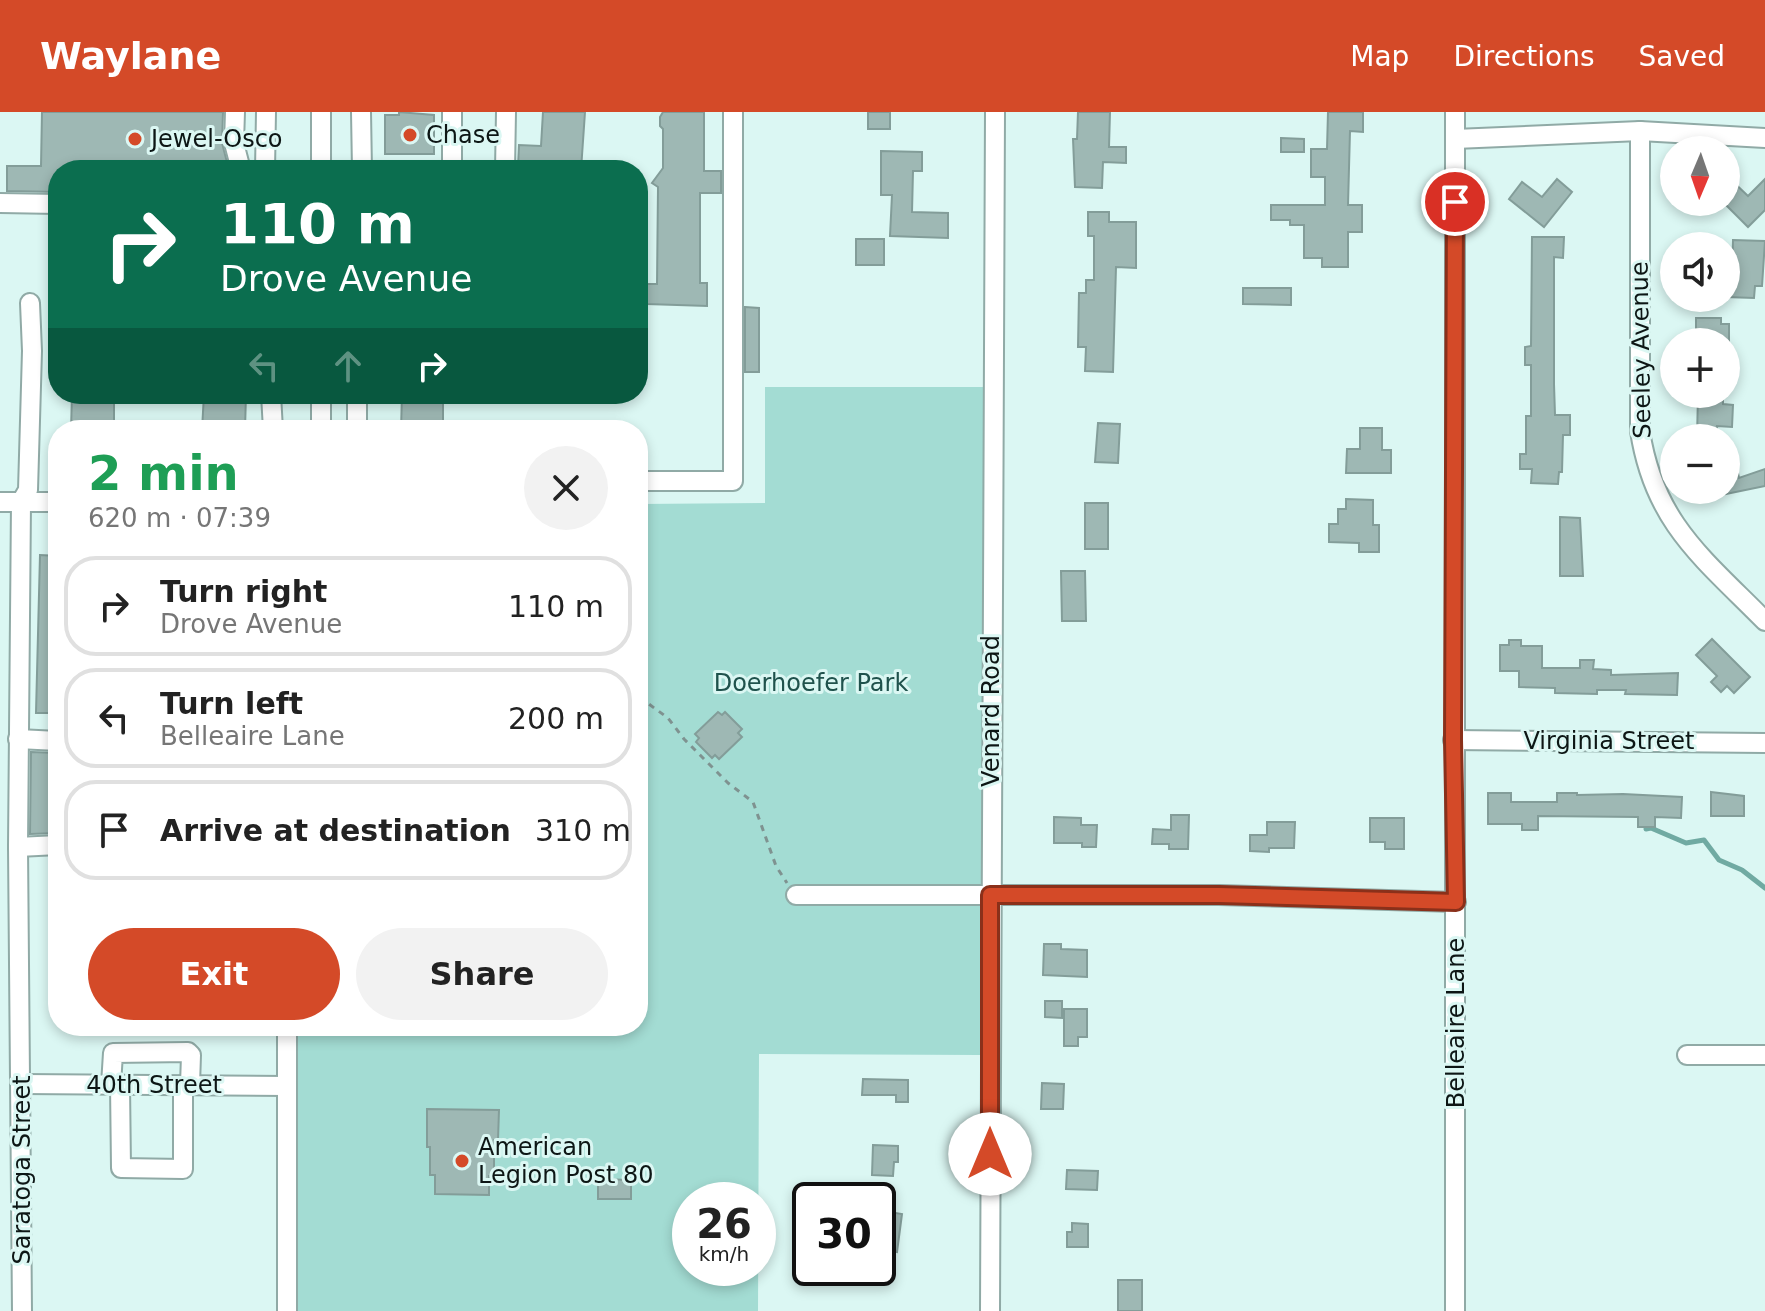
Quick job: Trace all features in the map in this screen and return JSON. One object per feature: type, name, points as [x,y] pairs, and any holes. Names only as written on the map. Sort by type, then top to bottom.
[{"type":"street","points":[[235,112],[234,143],[238,160]]},
{"type":"street","points":[[265,160],[266,112]]},
{"type":"street","points":[[321,112],[321,160]]},
{"type":"street","points":[[361,112],[362,160]]},
{"type":"street","points":[[452,112],[452,160]]},
{"type":"street","points":[[505,160],[506,112]]},
{"type":"street","points":[[648,481],[733,481],[733,112]]},
{"type":"street","name":"Venard Road","points":[[990,1311],[995,112]]},
{"type":"street","name":"Belleaire Lane","points":[[1455,112],[1455,1311]]},
{"type":"street","points":[[1455,139],[1640,131],[1765,138]]},
{"type":"street","name":"Seeley Avenue","points":[[1640,131],[1640,431],[1644,458],[1661,503],[1685,541],[1765,621]]},
{"type":"street","points":[[0,203],[48,204]]},
{"type":"street","name":"Saratoga Street","points":[[22,1311],[18,739],[21,502],[28,490],[32,351],[30,303]]},
{"type":"street","points":[[0,502],[48,502]]},
{"type":"street","points":[[18,739],[48,740]]},
{"type":"street","name":"Virginia Street","points":[[1453,740],[1765,743]]},
{"type":"street","points":[[18,847],[48,846]]},
{"type":"street","points":[[796,895],[1219,895],[1456,902]]},
{"type":"street","points":[[287,1036],[287,1311]]},
{"type":"street","points":[[188,1052],[191,1055],[186,1085],[183,1169],[121,1168],[113,1053],[188,1052]]},
{"type":"street","points":[[1687,1055],[1765,1055]]},
{"type":"street","name":"40th Street","points":[[22,1084],[286,1086]]},
{"type":"path","points":[[648,703],[668,718],[684,739],[728,783],[753,802],[776,866],[796,895]]},
{"type":"green space","name":"Doerhoefer Park","points":[[765,387],[985,387],[980,1055],[759,1054],[759,1182],[672,1182],[672,1286],[758,1286],[758,1311],[295,1311],[295,1036],[648,1036],[648,504],[765,503]]},
{"type":"building","name":"Jewel-Osco","points":[[42,112],[223,112],[222,143],[226,160],[48,160],[48,192],[7,191],[7,166],[41,166]]},
{"type":"building","name":"Chase","points":[[399,112],[434,115],[434,154],[385,154],[385,115],[399,115]]},
{"type":"building","points":[[543,112],[585,112],[582,160],[518,160],[519,145],[541,146]]},
{"type":"building","points":[[663,112],[704,112],[704,171],[721,171],[721,193],[700,193],[700,283],[707,283],[707,306],[648,304],[648,284],[657,284],[658,187],[652,183],[663,168],[660,117]]},
{"type":"building","points":[[868,112],[890,112],[890,129],[868,129]]},
{"type":"building","points":[[1078,112],[1110,112],[1109,147],[1126,147],[1126,163],[1103,162],[1102,188],[1075,187],[1073,139],[1077,139]]},
{"type":"building","points":[[1328,112],[1363,112],[1363,132],[1350,131],[1348,205],[1362,205],[1362,232],[1348,232],[1348,267],[1322,267],[1322,258],[1304,258],[1304,225],[1290,225],[1290,220],[1271,220],[1271,205],[1325,205],[1325,177],[1311,177],[1311,149],[1327,149]]},
{"type":"building","points":[[1281,138],[1304,139],[1304,152],[1281,152]]},
{"type":"building","points":[[881,151],[922,152],[922,171],[913,171],[912,212],[948,213],[948,238],[890,236],[892,195],[881,195]]},
{"type":"building","points":[[1557,179],[1572,192],[1544,227],[1509,199],[1522,182],[1542,197]]},
{"type":"building","points":[[1765,179],[1765,210],[1748,227],[1737,216],[1740,216],[1740,188],[1748,196]]},
{"type":"building","points":[[1088,212],[1109,212],[1109,222],[1136,222],[1136,268],[1116,267],[1113,372],[1085,371],[1086,347],[1078,347],[1079,293],[1086,293],[1086,280],[1094,280],[1094,236],[1088,236]]},
{"type":"building","points":[[1532,237],[1564,237],[1563,258],[1554,257],[1554,384],[1555,415],[1570,415],[1570,435],[1563,435],[1562,472],[1559,472],[1558,484],[1531,483],[1532,469],[1520,469],[1520,454],[1526,454],[1526,416],[1531,416],[1531,365],[1525,365],[1525,347],[1531,346]]},
{"type":"building","points":[[856,239],[884,239],[884,265],[856,265]]},
{"type":"building","points":[[1740,240],[1765,241],[1762,286],[1755,286],[1754,298],[1740,298]]},
{"type":"building","points":[[1243,288],[1291,288],[1291,305],[1243,304]]},
{"type":"building","points":[[745,307],[759,308],[759,372],[745,372]]},
{"type":"building","points":[[1696,318],[1721,318],[1721,324],[1729,324],[1729,328],[1696,328]]},
{"type":"building","points":[[72,404],[114,404],[114,420],[71,420]]},
{"type":"building","points":[[203,404],[246,404],[245,420],[203,420]]},
{"type":"building","points":[[402,404],[443,404],[443,420],[401,420]]},
{"type":"building","points":[[1698,408],[1733,408],[1732,424],[1697,424]]},
{"type":"building","points":[[1098,423],[1120,424],[1118,463],[1095,462]]},
{"type":"building","points":[[1360,428],[1382,428],[1382,450],[1391,450],[1391,473],[1346,473],[1347,449],[1360,449]]},
{"type":"building","points":[[1765,469],[1765,486],[1740,491],[1740,478]]},
{"type":"building","points":[[1346,499],[1373,500],[1373,525],[1379,525],[1379,552],[1359,552],[1359,543],[1329,542],[1329,524],[1338,524],[1338,509],[1346,509]]},
{"type":"building","points":[[1085,503],[1108,503],[1108,549],[1085,549]]},
{"type":"building","points":[[1560,517],[1580,518],[1583,576],[1560,576]]},
{"type":"building","points":[[40,555],[48,555],[48,713],[36,713]]},
{"type":"building","points":[[1061,571],[1085,571],[1086,621],[1062,621]]},
{"type":"building","points":[[1712,639],[1750,677],[1734,693],[1727,686],[1721,692],[1711,682],[1717,676],[1696,655]]},
{"type":"building","points":[[1509,640],[1521,640],[1521,646],[1542,646],[1542,668],[1580,668],[1580,660],[1594,660],[1593,669],[1611,670],[1611,675],[1678,673],[1677,695],[1625,694],[1626,690],[1597,690],[1597,694],[1555,693],[1555,688],[1519,687],[1519,671],[1500,671],[1500,645],[1509,645]]},
{"type":"building","points":[[718,712],[722,715],[725,712],[742,729],[738,733],[742,737],[719,759],[715,755],[712,758],[696,742],[699,738],[695,734]]},
{"type":"building","points":[[31,752],[48,753],[48,833],[30,834]]},
{"type":"building","points":[[1711,792],[1744,796],[1744,816],[1711,816]]},
{"type":"building","points":[[1488,793],[1511,793],[1511,802],[1557,802],[1557,793],[1682,797],[1681,818],[1655,817],[1655,827],[1638,827],[1638,817],[1538,816],[1538,830],[1522,830],[1522,824],[1488,824]]},
{"type":"building","points":[[1171,815],[1189,815],[1188,849],[1169,849],[1169,844],[1152,844],[1153,829],[1171,830]]},
{"type":"building","points":[[1054,817],[1081,818],[1081,825],[1097,825],[1096,847],[1082,847],[1082,843],[1054,843]]},
{"type":"building","points":[[1370,818],[1404,818],[1404,849],[1385,849],[1385,842],[1370,842]]},
{"type":"building","points":[[1267,822],[1295,822],[1294,848],[1250,851],[1250,835],[1267,835]]},
{"type":"building","points":[[1044,944],[1061,944],[1061,949],[1087,950],[1087,977],[1043,975]]},
{"type":"building","points":[[1045,1001],[1062,1001],[1062,1018],[1045,1017]]},
{"type":"building","points":[[1064,1009],[1087,1009],[1087,1037],[1078,1037],[1078,1046],[1064,1046]]},
{"type":"building","points":[[863,1079],[908,1080],[908,1102],[896,1102],[896,1095],[862,1095]]},
{"type":"building","points":[[1042,1083],[1064,1084],[1063,1109],[1041,1109]]},
{"type":"building","name":"American Legion Post 80","points":[[427,1109],[499,1110],[498,1140],[494,1140],[494,1176],[489,1176],[489,1195],[435,1194],[435,1175],[430,1175],[430,1147],[427,1147]]},
{"type":"building","points":[[873,1145],[898,1146],[898,1162],[894,1162],[893,1176],[872,1175]]},
{"type":"building","points":[[1067,1170],[1098,1171],[1097,1190],[1066,1189]]},
{"type":"building","points":[[598,1179],[631,1180],[631,1199],[598,1199]]},
{"type":"building","points":[[896,1213],[902,1214],[896,1252]]},
{"type":"building","points":[[1072,1223],[1088,1224],[1088,1247],[1067,1247],[1067,1232],[1072,1232]]},
{"type":"building","points":[[1118,1280],[1142,1280],[1142,1311],[1118,1311]]},
{"type":"waterway","points":[[1646,829],[1651,828],[1686,843],[1704,840],[1719,860],[1742,870],[1765,888]]},
{"type":"place","name":"Chase","points":[[410,135]]},
{"type":"place","name":"Jewel-Osco","points":[[135,139]]},
{"type":"place","name":"American Legion Post 80","points":[[462,1161]]},
{"type":"route","points":[[990,1154],[990,895],[1219,895],[1456,902],[1453,740],[1455,202]]}]
